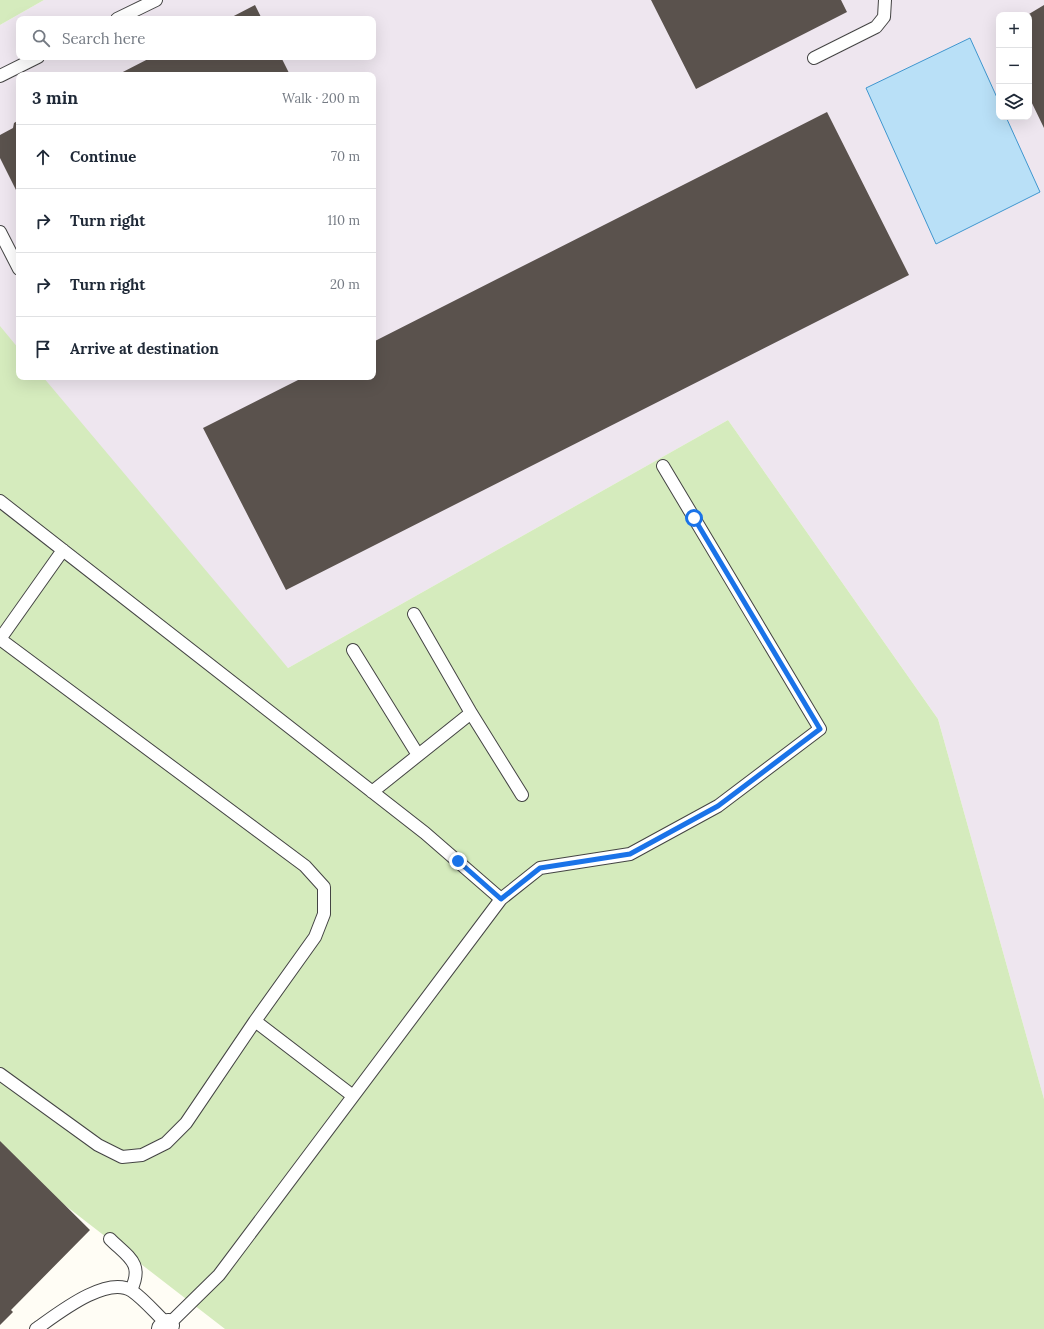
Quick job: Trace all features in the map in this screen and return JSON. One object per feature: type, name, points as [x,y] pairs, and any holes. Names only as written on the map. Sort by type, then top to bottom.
[{"type":"lane","points":[[123,16],[156,0]]},
{"type":"lane","points":[[814,58],[876,27],[884,18],[885,0]]},
{"type":"lane","points":[[0,76],[32,60]]},
{"type":"lane","points":[[0,232],[16,263]]},
{"type":"lane","points":[[36,1329],[76,1300],[112,1288],[131,1290],[165,1327],[219,1275],[501,899],[540,868],[630,854],[718,806],[820,729],[663,466]]},
{"type":"lane","points":[[0,501],[425,833],[501,899]]},
{"type":"lane","points":[[0,1074],[98,1145],[122,1157],[142,1155],[166,1143],[186,1123],[255,1021],[315,937],[324,914],[324,887],[305,866],[0,639],[63,550]]},
{"type":"lane","points":[[414,614],[471,713],[522,795]]},
{"type":"lane","points":[[353,650],[418,755]]},
{"type":"lane","points":[[372,792],[471,713]]},
{"type":"lane","points":[[255,1021],[353,1096]]},
{"type":"lane","points":[[110,1239],[134,1263],[137,1272],[131,1290]]},
{"type":"shaded area","points":[[44,0],[1044,0],[1044,1099],[938,719],[728,420],[288,668],[0,438],[0,25]]},
{"type":"green space","points":[[0,0],[44,0],[0,25]]},
{"type":"green space","points":[[0,326],[16,345],[16,380],[46,380],[288,668],[728,420],[938,719],[1044,1099],[1044,1329],[225,1329],[0,1155]]},
{"type":"water","points":[[970,38],[996,95],[996,120],[1007,120],[1040,192],[936,244],[866,88]]},
{"type":"building","points":[[651,0],[841,0],[847,12],[696,89]]},
{"type":"building","points":[[255,5],[260,16],[234,16]]},
{"type":"building","points":[[1044,5],[1044,128],[1032,103],[1032,12]]},
{"type":"building","points":[[146,60],[282,60],[288,72],[123,72]]},
{"type":"building","points":[[827,112],[909,275],[286,590],[203,428],[298,380],[376,380],[376,340]]},
{"type":"building","points":[[16,122],[16,190],[0,158],[0,135],[13,128],[14,123]]},
{"type":"building","points":[[0,1141],[90,1230],[11,1310],[13,1312],[0,1325]]},
{"type":"route","points":[[458,861],[501,899],[540,868],[630,854],[718,806],[820,729],[694,518]]}]
